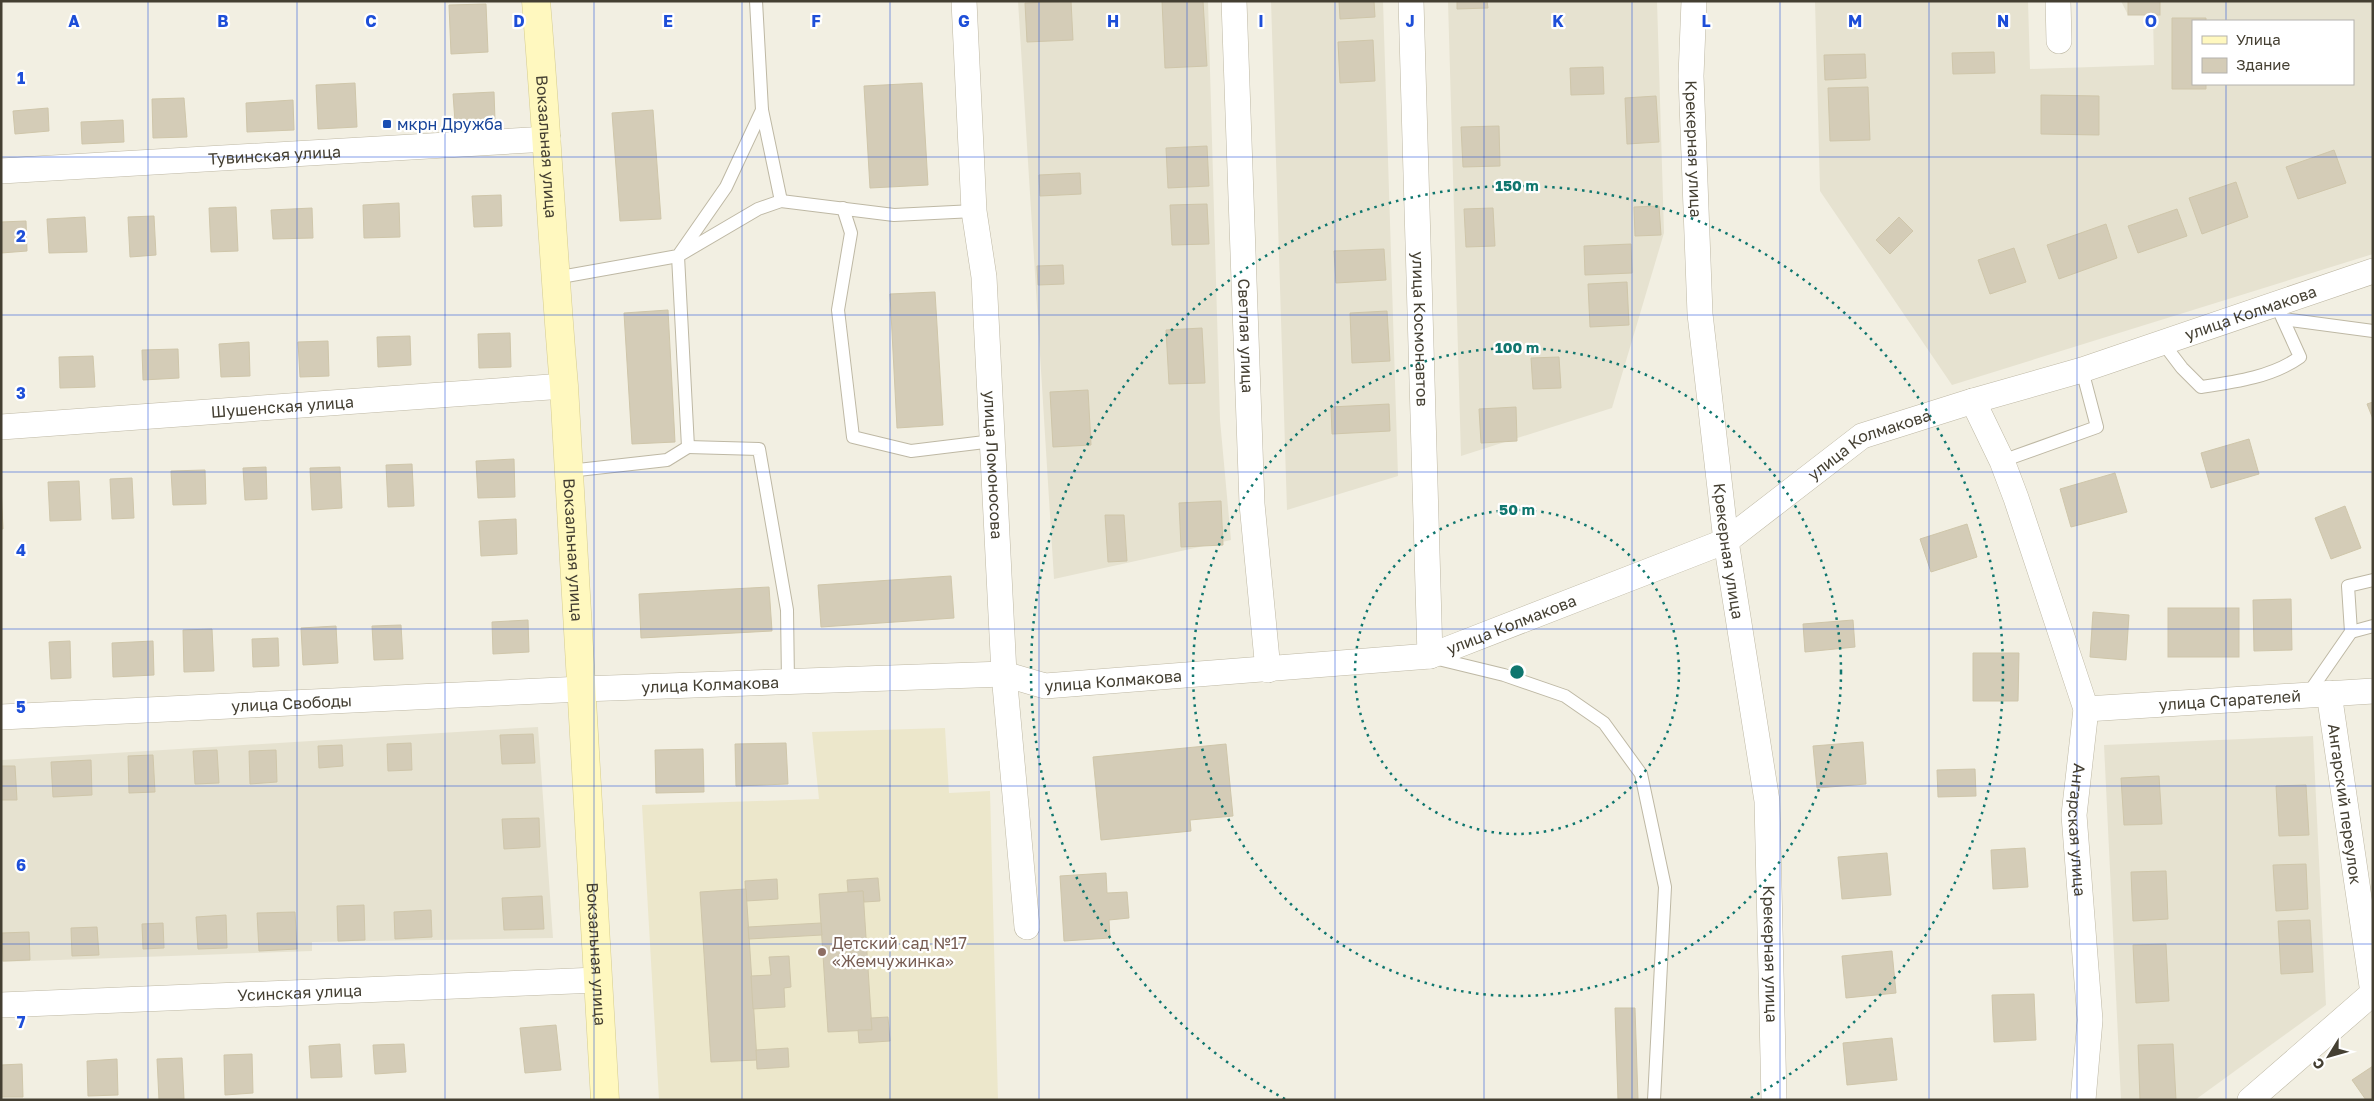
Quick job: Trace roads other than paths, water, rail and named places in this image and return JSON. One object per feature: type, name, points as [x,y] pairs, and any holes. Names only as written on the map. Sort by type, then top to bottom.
[{"type":"street","name":"Вокзальная улица","points":[[536,1],[548,139],[555,278],[564,386],[597,980],[606,1100]]},
{"type":"street","name":"улица Ломоносова","points":[[964,1],[974,211],[984,277],[1004,674],[1027,927]]},
{"type":"street","name":"Светлая улица","points":[[1234,1],[1252,504],[1268,670]]},
{"type":"street","name":"улица Космонавтов","points":[[1412,1],[1430,656]]},
{"type":"street","name":"Крекерная улица","points":[[1694,1],[1691,76],[1700,314],[1726,541],[1767,801],[1774,1100]]},
{"type":"street","points":[[2058,1],[2059,41]]},
{"type":"street","name":"Тувинская улица","points":[[1,171],[548,139]]},
{"type":"street","name":"улица Колмакова","points":[[582,689],[1004,674],[1045,686],[1430,656],[1726,541],[1862,436],[1973,401],[2082,370],[2163,343],[2280,312],[2373,271]]},
{"type":"street","name":"Шушенская улица","points":[[1,427],[564,386]]},
{"type":"street","name":"Ангарская улица","points":[[1973,401],[2002,461],[2086,709],[2074,815],[2090,1020],[2083,1100]]},
{"type":"street","name":"улица Свободы","points":[[1,717],[582,689]]},
{"type":"street","name":"улица Старателей","points":[[2086,709],[2373,691]]},
{"type":"street","name":"Ангарский переулок","points":[[2250,1100],[2372,993],[2319,693]]},
{"type":"street","name":"Усинская улица","points":[[1,1005],[597,980]]},
{"type":"lane","points":[[756,1],[762,110],[781,201]]},
{"type":"lane","points":[[688,447],[678,256],[726,187],[762,110]]},
{"type":"lane","points":[[555,278],[678,256],[758,209],[781,201],[894,215],[974,211]]},
{"type":"lane","points":[[844,208],[851,233],[838,310],[853,438],[911,451],[993,441]]},
{"type":"lane","points":[[2280,312],[2373,331]]},
{"type":"lane","points":[[2163,343],[2182,368],[2201,388],[2235,382],[2285,367],[2300,357],[2280,312]]},
{"type":"lane","points":[[2002,461],[2097,426],[2082,370]]},
{"type":"lane","points":[[569,471],[667,460],[688,447],[759,449],[787,610],[788,682]]},
{"type":"lane","points":[[2319,693],[2351,632],[2348,586],[2373,580]]},
{"type":"lane","points":[[2351,632],[2373,626]]},
{"type":"lane","points":[[1430,656],[1504,675],[1564,696],[1604,723],[1641,774],[1665,887],[1654,1100]]},
{"type":"place","name":"мкрн Дружба","points":[[387,124]]},
{"type":"place","name":"Детский сад №17 «Жемчужинка»","points":[[822,952]]}]
